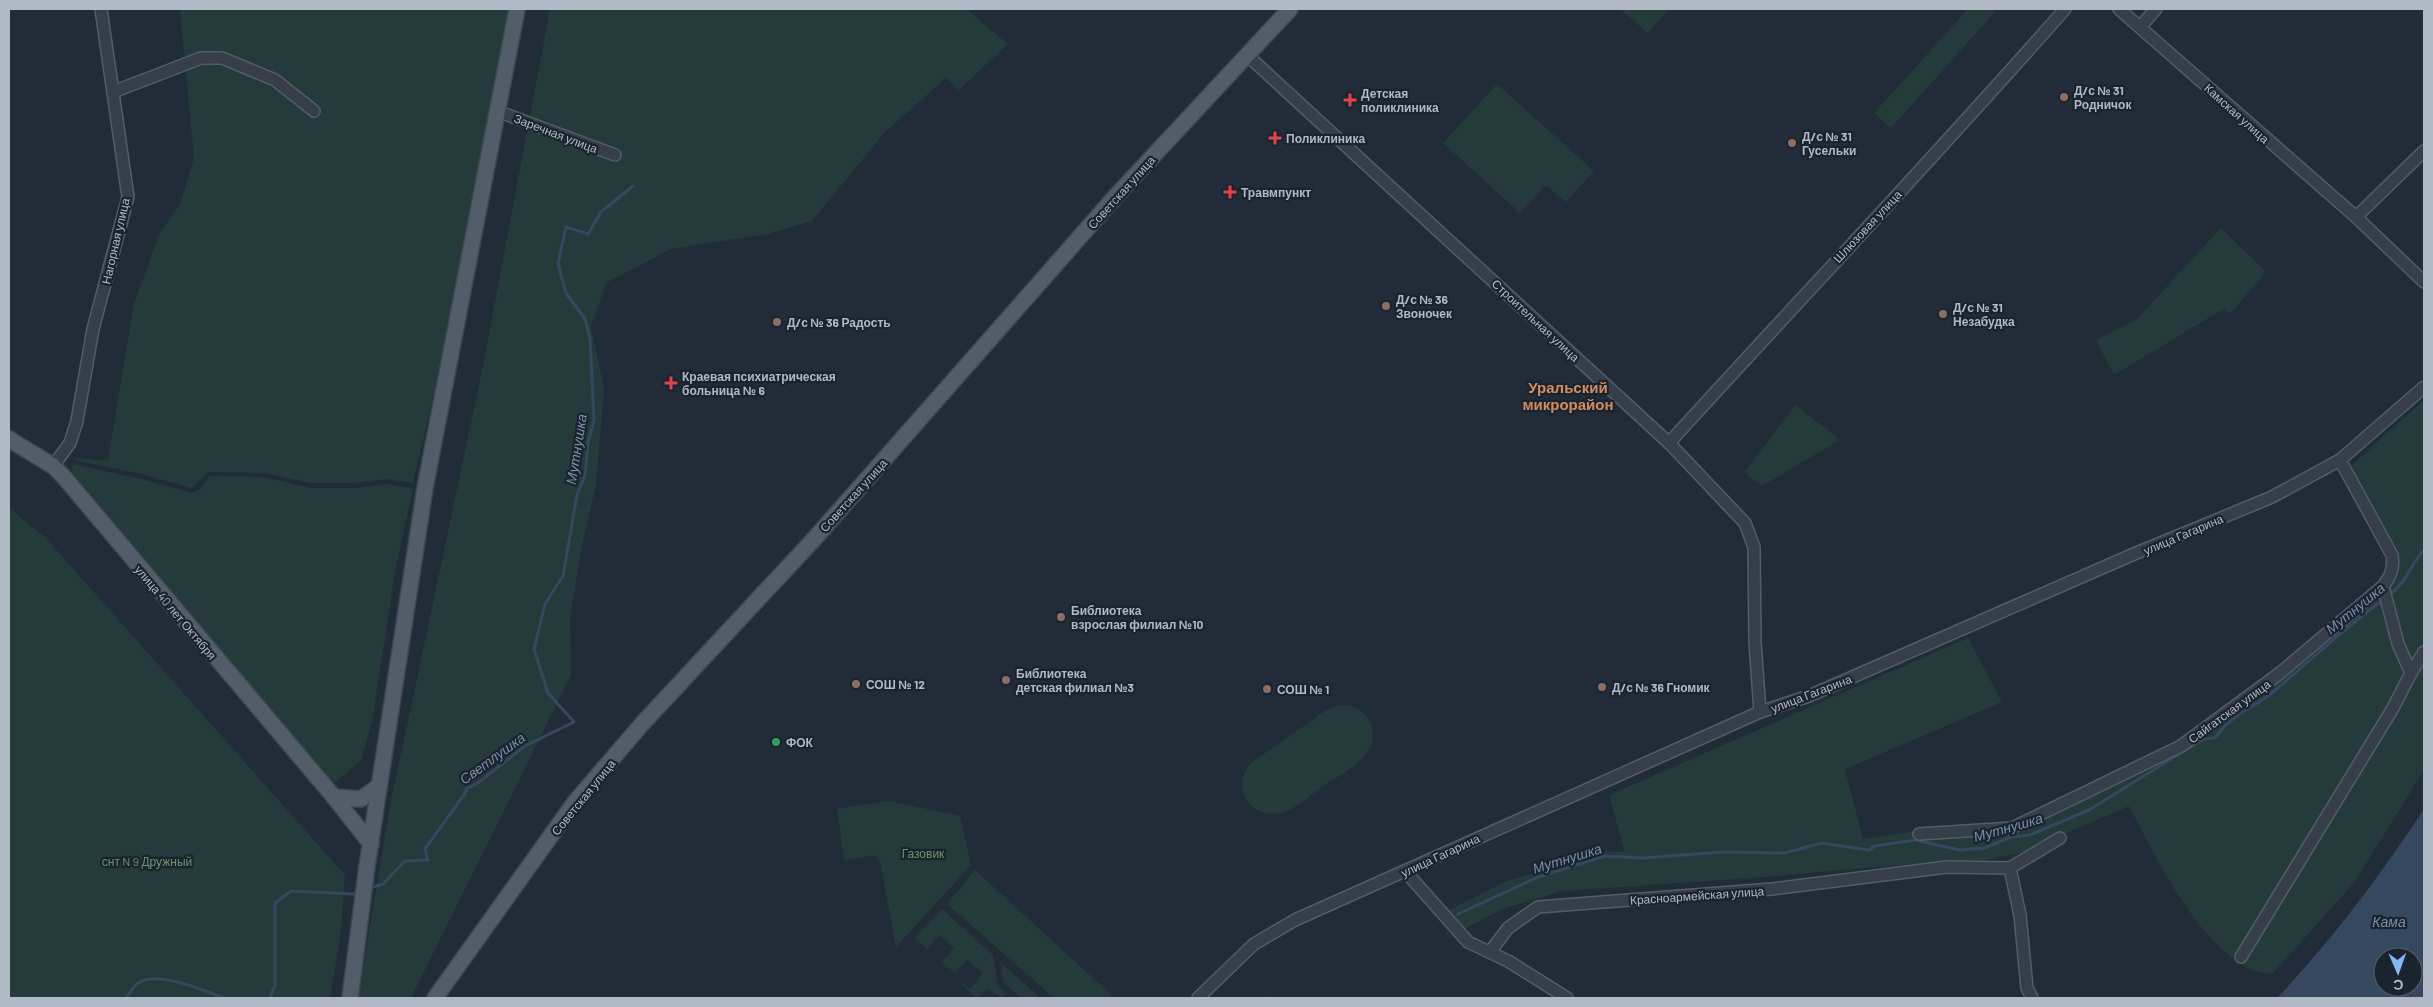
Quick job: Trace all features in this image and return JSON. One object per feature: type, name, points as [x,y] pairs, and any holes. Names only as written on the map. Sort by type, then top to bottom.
[{"type":"main road","points":[[350,998],[367,866],[436,424],[517,9]]},
{"type":"main road","name":"Советская улица","points":[[437,998],[575,802],[655,710],[815,538],[1115,197],[1290,9]]},
{"type":"main road","name":"улица 40 лет Октября","points":[[9,439],[53,466],[334,797],[371,844]]},
{"type":"main road","points":[[334,797],[361,799],[379,786]]},
{"type":"street","name":"Нагорная улица","points":[[53,466],[70,443],[77,421],[93,329],[128,197],[101,9]]},
{"type":"street","name":"Шлюзовая улица","points":[[1669,442],[1923,164],[1984,101],[2066,9]]},
{"type":"street","name":"Камская улица","points":[[2119,9],[2356,217]]},
{"type":"street","points":[[2140,27],[2156,9]]},
{"type":"street","name":"Строительная улица","points":[[1247,55],[1669,442],[1745,523],[1754,547],[1755,642],[1760,712]]},
{"type":"street","points":[[113,92],[202,58],[222,58],[275,80],[314,111]]},
{"type":"street","name":"Заречная улица","points":[[497,111],[615,156]]},
{"type":"street","points":[[2424,151],[2356,217],[2424,282]]},
{"type":"street","name":"улица Гагарина","points":[[1198,998],[1254,944],[1295,920],[1760,712],[1809,696],[2126,558],[2272,497],[2340,460],[2424,387]]},
{"type":"street","name":"Сайгатская улица","points":[[1919,834],[2012,828],[2181,746],[2280,673],[2383,586],[2389,578],[2393,566],[2392,555],[2340,460]]},
{"type":"street","points":[[2383,586],[2390,606],[2398,644],[2411,673]]},
{"type":"street","points":[[2241,957],[2393,708],[2424,652]]},
{"type":"street","points":[[2032,998],[2027,988],[2020,915],[2010,868],[2060,838]]},
{"type":"street","name":"Красноармейская улица","points":[[1490,952],[1508,928],[1538,907],[1772,889],[1947,867],[2010,868]]},
{"type":"street","points":[[1405,871],[1468,942],[1508,960],[1568,998]]},
{"type":"green space","points":[[180,9],[510,9],[435,388],[413,483],[387,479],[354,483],[310,483],[264,473],[209,472],[191,488],[142,474],[74,460],[75,458],[108,461],[134,304],[160,232],[180,205],[194,158]]},
{"type":"green space","points":[[550,9],[966,9],[1008,44],[959,90],[946,78],[885,132],[812,221],[768,234],[671,249],[606,283],[591,327],[604,388],[596,485],[581,550],[570,619],[571,675],[411,998],[358,998],[390,806],[482,371]]},
{"type":"green space","points":[[1620,9],[1669,9],[1648,33]]},
{"type":"green space","points":[[1968,9],[1992,9],[1995,12],[1891,128],[1874,113]]},
{"type":"green space","points":[[1497,84],[1594,171],[1566,202],[1546,185],[1520,213],[1443,143]]},
{"type":"green space","points":[[2221,228],[2266,272],[2230,314],[2225,308],[2114,375],[2096,340],[2137,319]]},
{"type":"green space","points":[[2424,400],[2424,770],[2354,883],[2272,974],[2250,969],[2230,956],[2212,939],[2179,896],[2129,806],[2020,853],[1985,860],[1562,891],[1503,909],[1454,934],[1439,915],[1505,882],[1605,851],[1625,852],[1609,795],[1968,638],[2002,702],[1845,769],[1863,839],[1916,831],[2013,832],[2184,747],[2330,629],[2399,577],[2397,548],[2359,485],[2352,465]]},
{"type":"green space","points":[[1796,405],[1840,440],[1762,486],[1744,472]]},
{"type":"green space","points":[[73,464],[141,479],[192,493],[200,489],[210,476],[263,477],[310,488],[354,488],[388,484],[413,489],[396,566],[372,722],[361,761],[335,782],[328,777],[72,472]]},
{"type":"green space","name":"снт N 9 Дружный","points":[[9,508],[45,537],[345,875],[341,931],[330,998],[9,998]]},
{"type":"green space","points":[[1348,705],[1363,713],[1371,722],[1373,738],[1371,747],[1366,755],[1350,769],[1287,811],[1269,814],[1252,806],[1244,794],[1242,786],[1244,774],[1251,763],[1325,711],[1336,706]]},
{"type":"green space","name":"Газовик","points":[[889,801],[960,816],[971,865],[896,947],[880,861],[874,855],[844,860],[837,809]]},
{"type":"green space","points":[[975,870],[1115,998],[1054,998],[947,904]]},
{"type":"green space","points":[[942,909],[993,955],[998,986],[1006,993],[1002,998],[987,988],[977,998],[961,984],[962,982],[970,989],[983,973],[967,960],[955,973],[942,962],[954,948],[939,935],[927,949],[915,938]]},
{"type":"green space","points":[[1001,963],[1041,998],[1021,998],[1003,982]]},
{"type":"water","name":"Кама","points":[[2424,809],[2424,998],[2277,998],[2317,953],[2373,883]]},
{"type":"waterway","name":"Мутнушка","points":[[370,888],[383,884],[405,861],[428,860],[425,849],[466,792],[466,789],[478,783],[525,746],[574,722],[548,693],[534,649],[545,604],[563,576],[577,495],[585,476],[588,442],[594,420],[590,338],[585,319],[566,293],[558,264],[566,227],[588,234],[601,212],[633,186]]},
{"type":"waterway","name":"Мутнушка","points":[[2388,596],[2403,581],[2424,550]]},
{"type":"waterway","name":"Мутнушка","points":[[1458,914],[1538,877],[1605,856],[1643,858],[1724,852],[1785,853],[1821,843],[1869,850],[1875,846],[1915,840],[1960,850],[1984,848],[2011,837],[2030,835],[2089,810],[2202,740],[2216,737],[2235,717],[2273,692],[2341,633],[2383,600]]},
{"type":"waterway","name":"Светлушка","points":[[270,998],[275,985],[275,903],[291,891],[353,894],[359,892]]},
{"type":"waterway","name":"Светлушка","points":[[126,998],[138,983],[158,979],[182,983],[225,998]]},
{"type":"place","name":"Д/с № 31 Родничок","points":[[2064,97]]},
{"type":"place","name":"Детская поликлиника","points":[[1350,100]]},
{"type":"place","name":"Поликлиника","points":[[1275,138]]},
{"type":"place","name":"Д/с № 31 Гусельки","points":[[1792,143]]},
{"type":"place","name":"Травмпункт","points":[[1230,192]]},
{"type":"place","name":"Д/с № 36 Звоночек","points":[[1386,306]]},
{"type":"place","name":"Д/с № 31 Незабудка","points":[[1943,314]]},
{"type":"place","name":"Д/с № 36 Радость","points":[[777,322]]},
{"type":"place","name":"Краевая психиатрическая больница № 6","points":[[671,383]]},
{"type":"place","name":"Библиотека взрослая филиал №10","points":[[1061,617]]},
{"type":"place","name":"Библиотека детская филиал №3","points":[[1006,680]]},
{"type":"place","name":"СОШ № 12","points":[[856,684]]},
{"type":"place","name":"Д/с № 36 Гномик","points":[[1602,687]]},
{"type":"place","name":"СОШ № 1","points":[[1267,689]]},
{"type":"place","name":"ФОК","points":[[776,742]]},
{"type":"district","name":"Уральский микрорайон","points":[[1568,396]]}]
